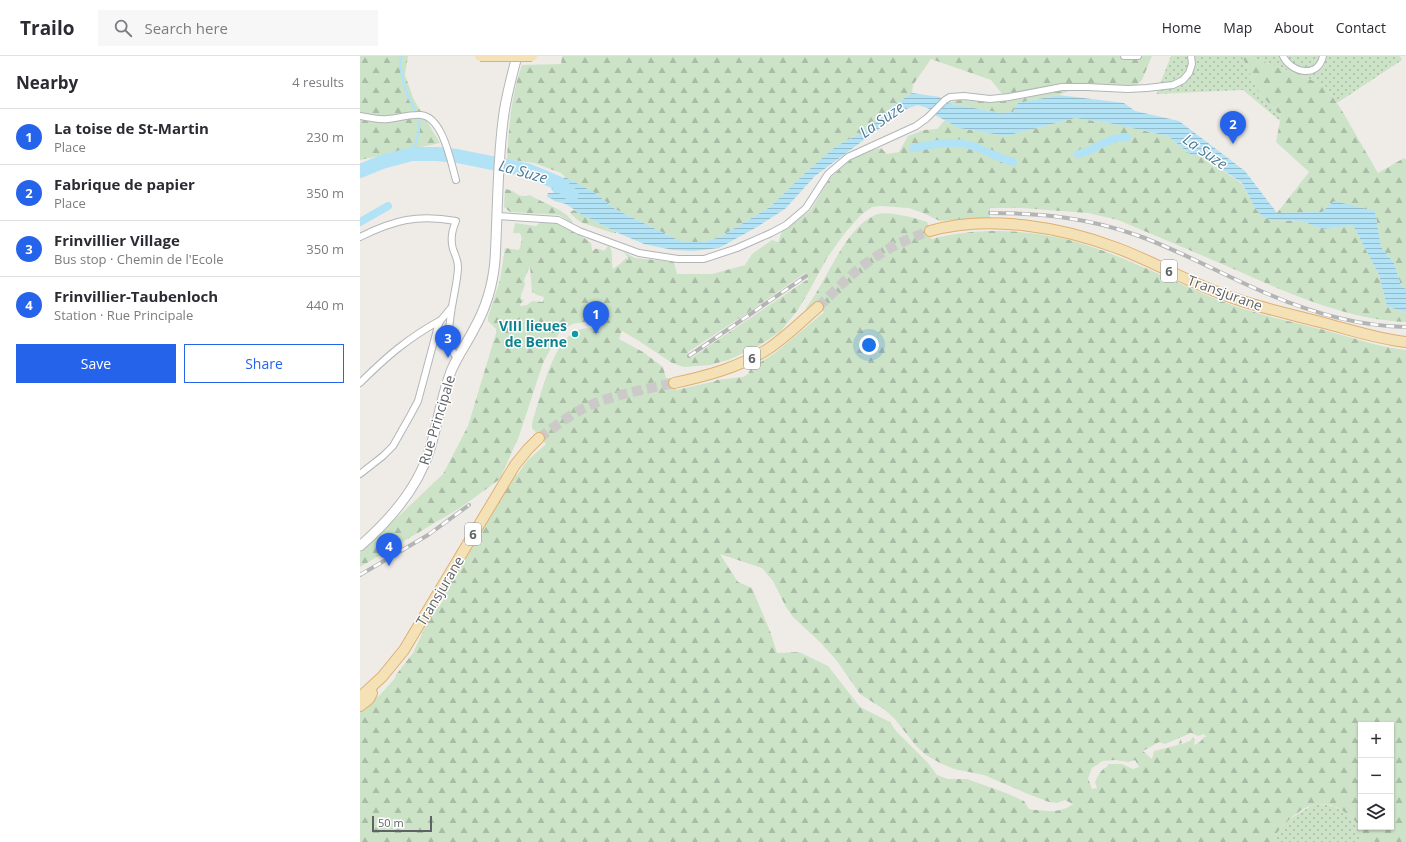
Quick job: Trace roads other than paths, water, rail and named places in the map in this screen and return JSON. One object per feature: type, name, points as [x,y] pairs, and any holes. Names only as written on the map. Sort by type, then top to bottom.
[{"type":"main road","points":[[480,56],[540,56]]},
{"type":"main road","name":"Rue Principale","points":[[360,546],[372,536],[397,509],[421,471],[430,450],[447,382],[457,358],[479,320],[489,292],[494,268],[501,136],[508,90],[517,56]]},
{"type":"main road","name":"Transjurane","points":[[930,231],[947,227],[975,224],[1024,225],[1068,234],[1117,248],[1191,282],[1236,300],[1371,335],[1406,342]]},
{"type":"main road","name":"6","points":[[674,384],[707,376],[733,367],[751,358],[769,348],[818,307]]},
{"type":"main road","name":"Transjurane","points":[[360,697],[382,677],[404,650],[516,465],[528,449],[539,438]]},
{"type":"main road","points":[[360,706],[369,698],[382,677]]},
{"type":"street","points":[[1124,56],[1138,56]]},
{"type":"street","points":[[498,212],[558,220],[579,230],[639,253],[678,259],[704,259],[737,248],[771,233],[786,224],[806,208],[828,174],[848,157],[878,142],[909,130],[923,122],[950,97],[964,96],[990,99],[1009,98],[1062,87],[1128,89],[1173,85],[1183,80],[1189,73],[1192,64],[1191,56]]},
{"type":"street","points":[[1283,56],[1285,61],[1300,72],[1309,71],[1316,67],[1323,56]]},
{"type":"street","points":[[360,116],[379,119],[420,114],[429,117],[435,123],[447,147],[456,180]]},
{"type":"street","points":[[360,237],[382,227],[401,221],[434,218],[456,221],[452,238],[458,266],[451,308],[450,343],[457,358]]},
{"type":"street","points":[[360,383],[397,348],[412,336],[440,320],[451,308]]},
{"type":"street","points":[[360,474],[384,456],[389,450],[397,439],[418,401],[440,320]]},
{"type":"water","points":[[912,93],[940,97],[946,103],[1001,113],[1013,112],[1018,103],[1059,95],[1124,103],[1135,111],[1179,121],[1245,171],[1277,213],[1322,212],[1334,201],[1375,211],[1381,247],[1394,263],[1401,286],[1406,289],[1406,313],[1387,306],[1379,275],[1353,225],[1322,229],[1302,221],[1272,220],[1263,217],[1255,208],[1242,183],[1204,157],[1190,154],[1168,136],[1109,123],[1075,118],[1006,136],[959,128],[935,115],[930,109],[918,105],[906,109],[815,176],[785,209],[757,227],[719,248],[694,251],[673,250],[644,244],[616,232],[581,214],[566,204],[554,201],[547,197],[548,193],[554,193],[551,189],[565,177],[595,193],[615,209],[682,242],[703,242],[720,237],[770,207],[805,173],[835,147],[868,129],[894,105]]},
{"type":"waterway","points":[[401,56],[403,83],[416,113],[419,124],[418,135],[412,154]]},
{"type":"waterway","points":[[1078,154],[1091,150],[1107,141],[1127,137]]},
{"type":"waterway","points":[[913,148],[955,143],[969,145],[1013,162]]},
{"type":"waterway","name":"La Suze","points":[[360,171],[382,162],[412,154],[457,156],[527,170],[558,183],[572,195]]},
{"type":"waterway","points":[[360,222],[388,206]]},
{"type":"tunnel","points":[[818,307],[866,263],[894,246],[930,231]]},
{"type":"tunnel","points":[[539,438],[582,409],[593,404],[627,393],[674,383]]},
{"type":"railway","points":[[990,213],[1047,216],[1102,225],[1155,242],[1252,287],[1318,313],[1370,324],[1406,327]]},
{"type":"railway","points":[[689,356],[806,276]]},
{"type":"railway","points":[[360,575],[428,535],[469,505]]},
{"type":"place","name":"Fabrique de papier","points":[[1233,144]]},
{"type":"place","name":"VIII lieues de Berne","points":[[575,334]]},
{"type":"place","name":"La toise de St-Martin","points":[[596,334]]},
{"type":"place","name":"Frinvillier Village","points":[[448,358]]},
{"type":"place","name":"Frinvillier-Taubenloch","points":[[389,566]]}]
